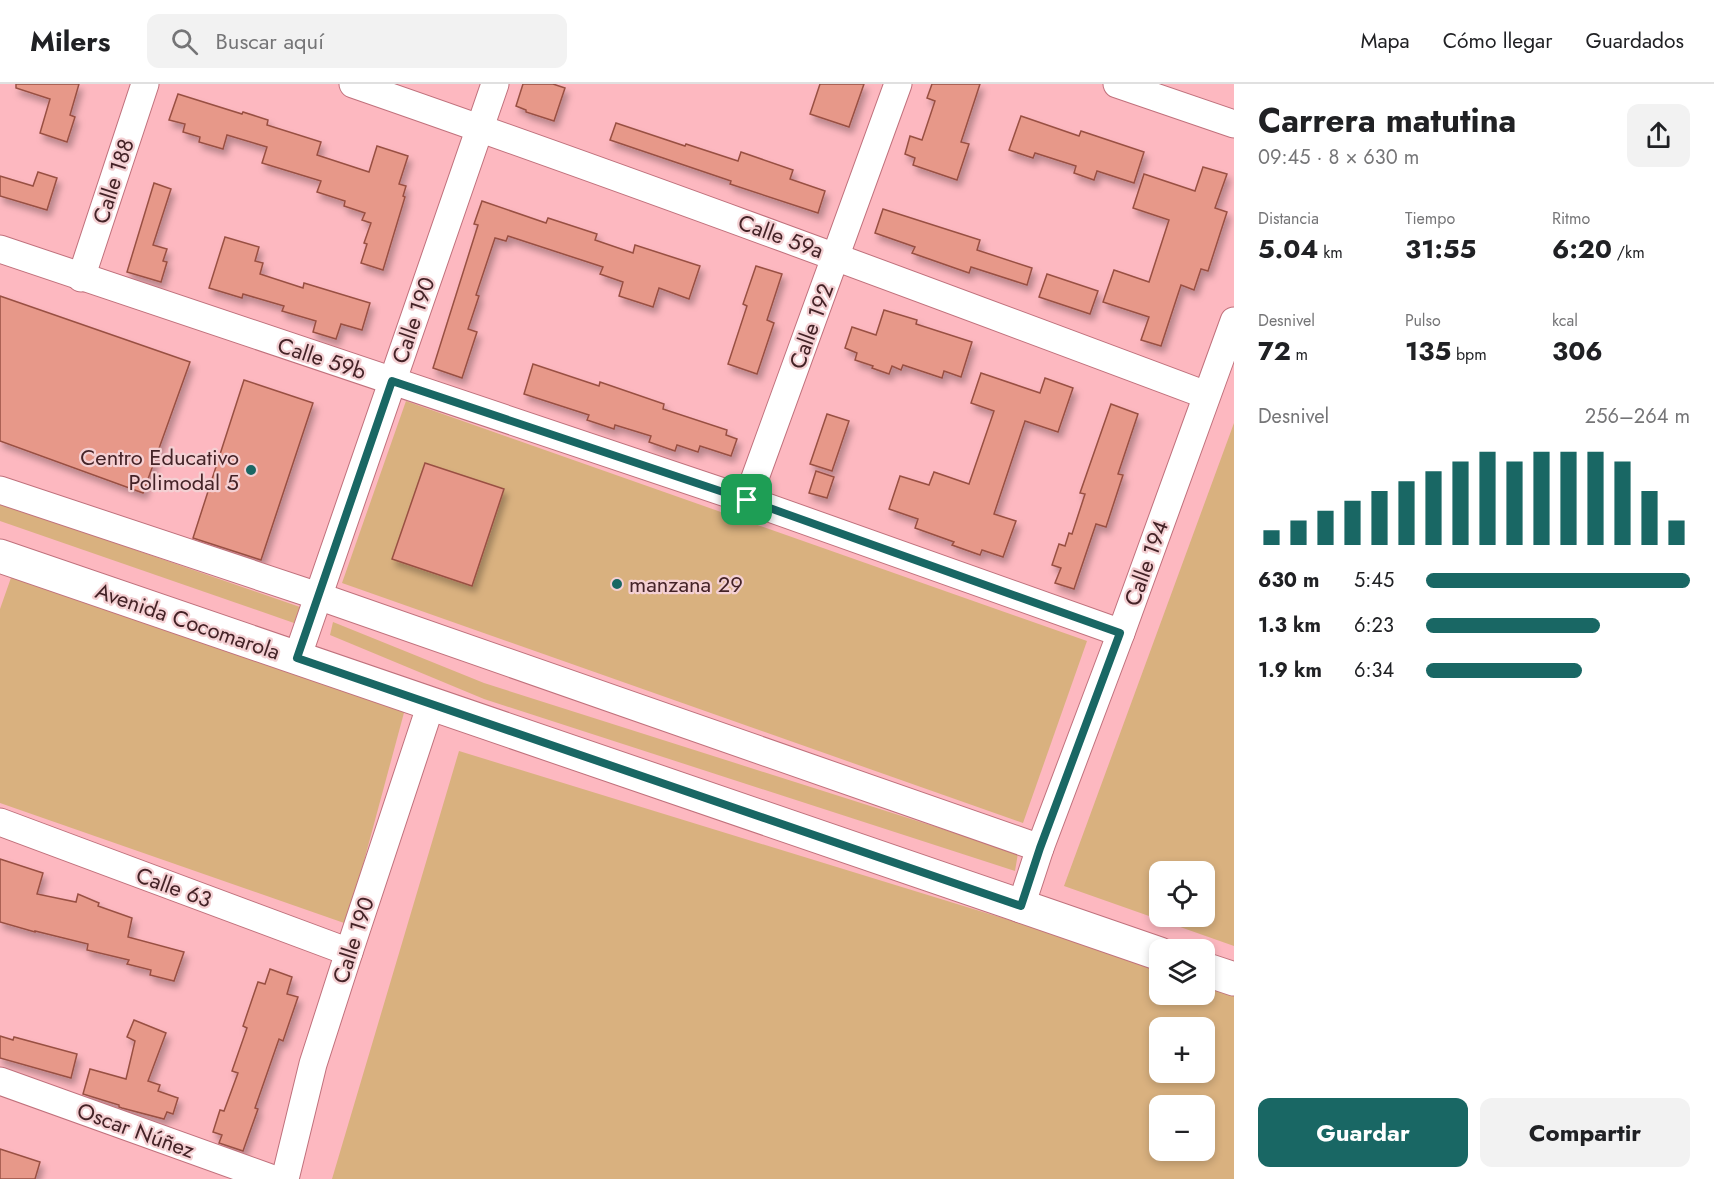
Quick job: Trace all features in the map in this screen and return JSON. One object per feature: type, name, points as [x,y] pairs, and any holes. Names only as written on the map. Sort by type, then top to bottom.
[{"type":"main road","name":"Avenida Cocomarola","points":[[0,557],[1149,950]]},
{"type":"main road","points":[[1215,973],[1234,979]]},
{"type":"street","name":"Calle 188","points":[[81,278],[145,84]]},
{"type":"street","name":"Calle 59a","points":[[353,84],[837,256],[1206,395]]},
{"type":"street","name":"Calle 190","points":[[297,658],[495,84]]},
{"type":"street","name":"Calle 192","points":[[747,500],[898,84]]},
{"type":"street","points":[[1117,84],[1234,124]]},
{"type":"street","name":"Calle 59b","points":[[0,249],[747,500],[1120,633]]},
{"type":"street","name":"Calle 194","points":[[1021,906],[1040,848],[1234,321]]},
{"type":"street","points":[[0,490],[318,596],[1040,848]]},
{"type":"street","name":"Calle 190","points":[[285,1179],[314,1064],[431,704]]},
{"type":"street","name":"Calle 63","points":[[0,822],[349,952]]},
{"type":"street","name":"Oscar Núñez","points":[[0,1082],[273,1179]]},
{"type":"shaded area","points":[[406,401],[1087,641],[1023,823],[342,583]]},
{"type":"shaded area","points":[[1234,423],[1234,946],[1180,927],[1215,927],[1215,861],[1149,861],[1149,916],[1064,886]]},
{"type":"shaded area","points":[[0,503],[300,607],[294,623],[0,521]]},
{"type":"shaded area","points":[[13,572],[405,709],[347,924],[0,803],[0,609]]},
{"type":"shaded area","points":[[333,622],[484,683],[1018,853],[1015,871],[484,699],[330,635]]},
{"type":"shaded area","points":[[459,751],[1149,963],[1149,1005],[1215,1005],[1215,983],[1234,989],[1234,1179],[332,1179]]},
{"type":"building","points":[[16,84],[79,84],[70,115],[75,117],[67,142],[40,133],[50,99],[16,88]]},
{"type":"building","points":[[523,84],[553,84],[565,88],[554,121],[526,112],[516,106]]},
{"type":"building","points":[[820,84],[864,84],[849,127],[810,114]]},
{"type":"building","points":[[932,84],[980,84],[961,142],[969,144],[957,180],[913,165],[915,158],[905,154],[910,136],[922,140],[935,101],[927,98]]},
{"type":"building","points":[[178,94],[268,120],[267,125],[321,142],[317,155],[369,172],[377,146],[408,156],[399,184],[406,186],[403,196],[405,197],[383,270],[361,263],[367,244],[364,243],[371,223],[362,220],[365,213],[344,206],[345,201],[317,192],[321,181],[262,163],[267,147],[227,135],[223,149],[199,142],[200,137],[183,132],[185,124],[169,120]]},
{"type":"building","points":[[1021,116],[1079,136],[1081,131],[1144,152],[1134,183],[1097,171],[1094,180],[1074,173],[1076,166],[1035,153],[1033,158],[1009,150]]},
{"type":"building","points":[[616,123],[738,161],[741,152],[793,170],[790,179],[825,191],[818,213],[610,140]]},
{"type":"building","points":[[1203,167],[1227,174],[1215,208],[1227,212],[1208,271],[1201,269],[1194,290],[1181,285],[1161,346],[1141,340],[1149,317],[1103,302],[1114,270],[1149,282],[1169,220],[1133,208],[1144,174],[1195,191]]},
{"type":"building","points":[[38,172],[57,178],[47,210],[0,196],[0,176],[33,186]]},
{"type":"building","points":[[154,183],[171,189],[153,245],[167,249],[163,261],[167,262],[161,282],[127,272]]},
{"type":"building","points":[[482,201],[546,223],[548,218],[597,234],[595,240],[633,253],[635,245],[700,266],[689,299],[659,288],[653,307],[619,296],[623,282],[600,274],[603,267],[508,236],[506,241],[495,238],[476,295],[479,296],[468,329],[477,332],[462,378],[433,368],[478,225],[474,224]]},
{"type":"building","points":[[883,209],[980,240],[977,250],[1032,268],[1027,285],[971,267],[969,273],[912,253],[915,247],[875,233]]},
{"type":"building","points":[[225,237],[259,247],[255,261],[263,263],[260,274],[303,288],[304,283],[370,303],[362,330],[341,324],[336,339],[313,332],[316,321],[282,311],[284,306],[243,294],[242,298],[209,288]]},
{"type":"building","points":[[756,266],[782,274],[767,320],[774,323],[757,374],[728,364],[747,306],[743,304]]},
{"type":"building","points":[[1047,274],[1098,291],[1090,314],[1039,297]]},
{"type":"building","points":[[0,296],[190,362],[143,493],[0,441]]},
{"type":"building","points":[[884,310],[917,320],[916,324],[972,342],[961,377],[944,371],[942,378],[903,365],[901,370],[892,366],[889,374],[855,360],[857,353],[845,348],[852,327],[876,335]]},
{"type":"building","points":[[533,364],[599,386],[600,382],[664,404],[663,409],[727,430],[726,435],[737,439],[731,456],[700,446],[698,452],[677,445],[675,451],[649,442],[651,436],[615,425],[614,429],[587,420],[589,415],[524,394]]},
{"type":"building","points":[[981,373],[1040,393],[1045,378],[1073,388],[1058,432],[1025,421],[994,514],[1016,521],[1003,557],[982,550],[980,555],[952,545],[954,542],[915,528],[918,519],[889,509],[900,476],[929,485],[934,472],[969,484],[994,411],[971,403]]},
{"type":"building","points":[[244,380],[313,403],[261,560],[193,538]]},
{"type":"building","points":[[1111,404],[1138,414],[1118,474],[1123,475],[1106,527],[1096,524],[1074,589],[1055,583],[1061,568],[1052,565],[1059,544],[1065,546],[1069,533],[1072,534],[1085,494],[1080,493]]},
{"type":"building","points":[[827,414],[849,421],[832,471],[810,464]]},
{"type":"building","points":[[425,463],[504,489],[472,586],[392,559]]},
{"type":"building","points":[[816,471],[834,477],[827,498],[809,493]]},
{"type":"building","points":[[0,859],[43,873],[37,894],[76,902],[78,894],[99,903],[98,906],[132,918],[128,937],[184,952],[174,981],[150,975],[151,970],[127,964],[129,960],[87,950],[88,944],[0,922]]},
{"type":"building","points":[[270,969],[292,977],[287,994],[298,997],[283,1041],[279,1039],[243,1151],[219,1143],[222,1135],[213,1132],[220,1110],[224,1111],[238,1073],[232,1071],[247,1028],[243,1026],[258,982],[265,984]]},
{"type":"building","points":[[134,1020],[166,1033],[148,1081],[160,1085],[158,1091],[178,1098],[173,1114],[167,1112],[164,1119],[122,1108],[119,1105],[83,1094],[90,1069],[126,1079],[135,1041],[127,1037]]},
{"type":"building","points":[[0,1036],[13,1040],[14,1037],[77,1054],[71,1078],[0,1058]]},
{"type":"building","points":[[0,1149],[40,1162],[35,1179],[0,1179]]},
{"type":"place","name":"Centro Educativo Polimodal 5","points":[[251,470]]},
{"type":"place","name":"manzana 29","points":[[617,584]]},
{"type":"route","points":[[392,381],[747,500],[1120,633],[1040,848],[1021,906],[297,658],[392,381]]}]
